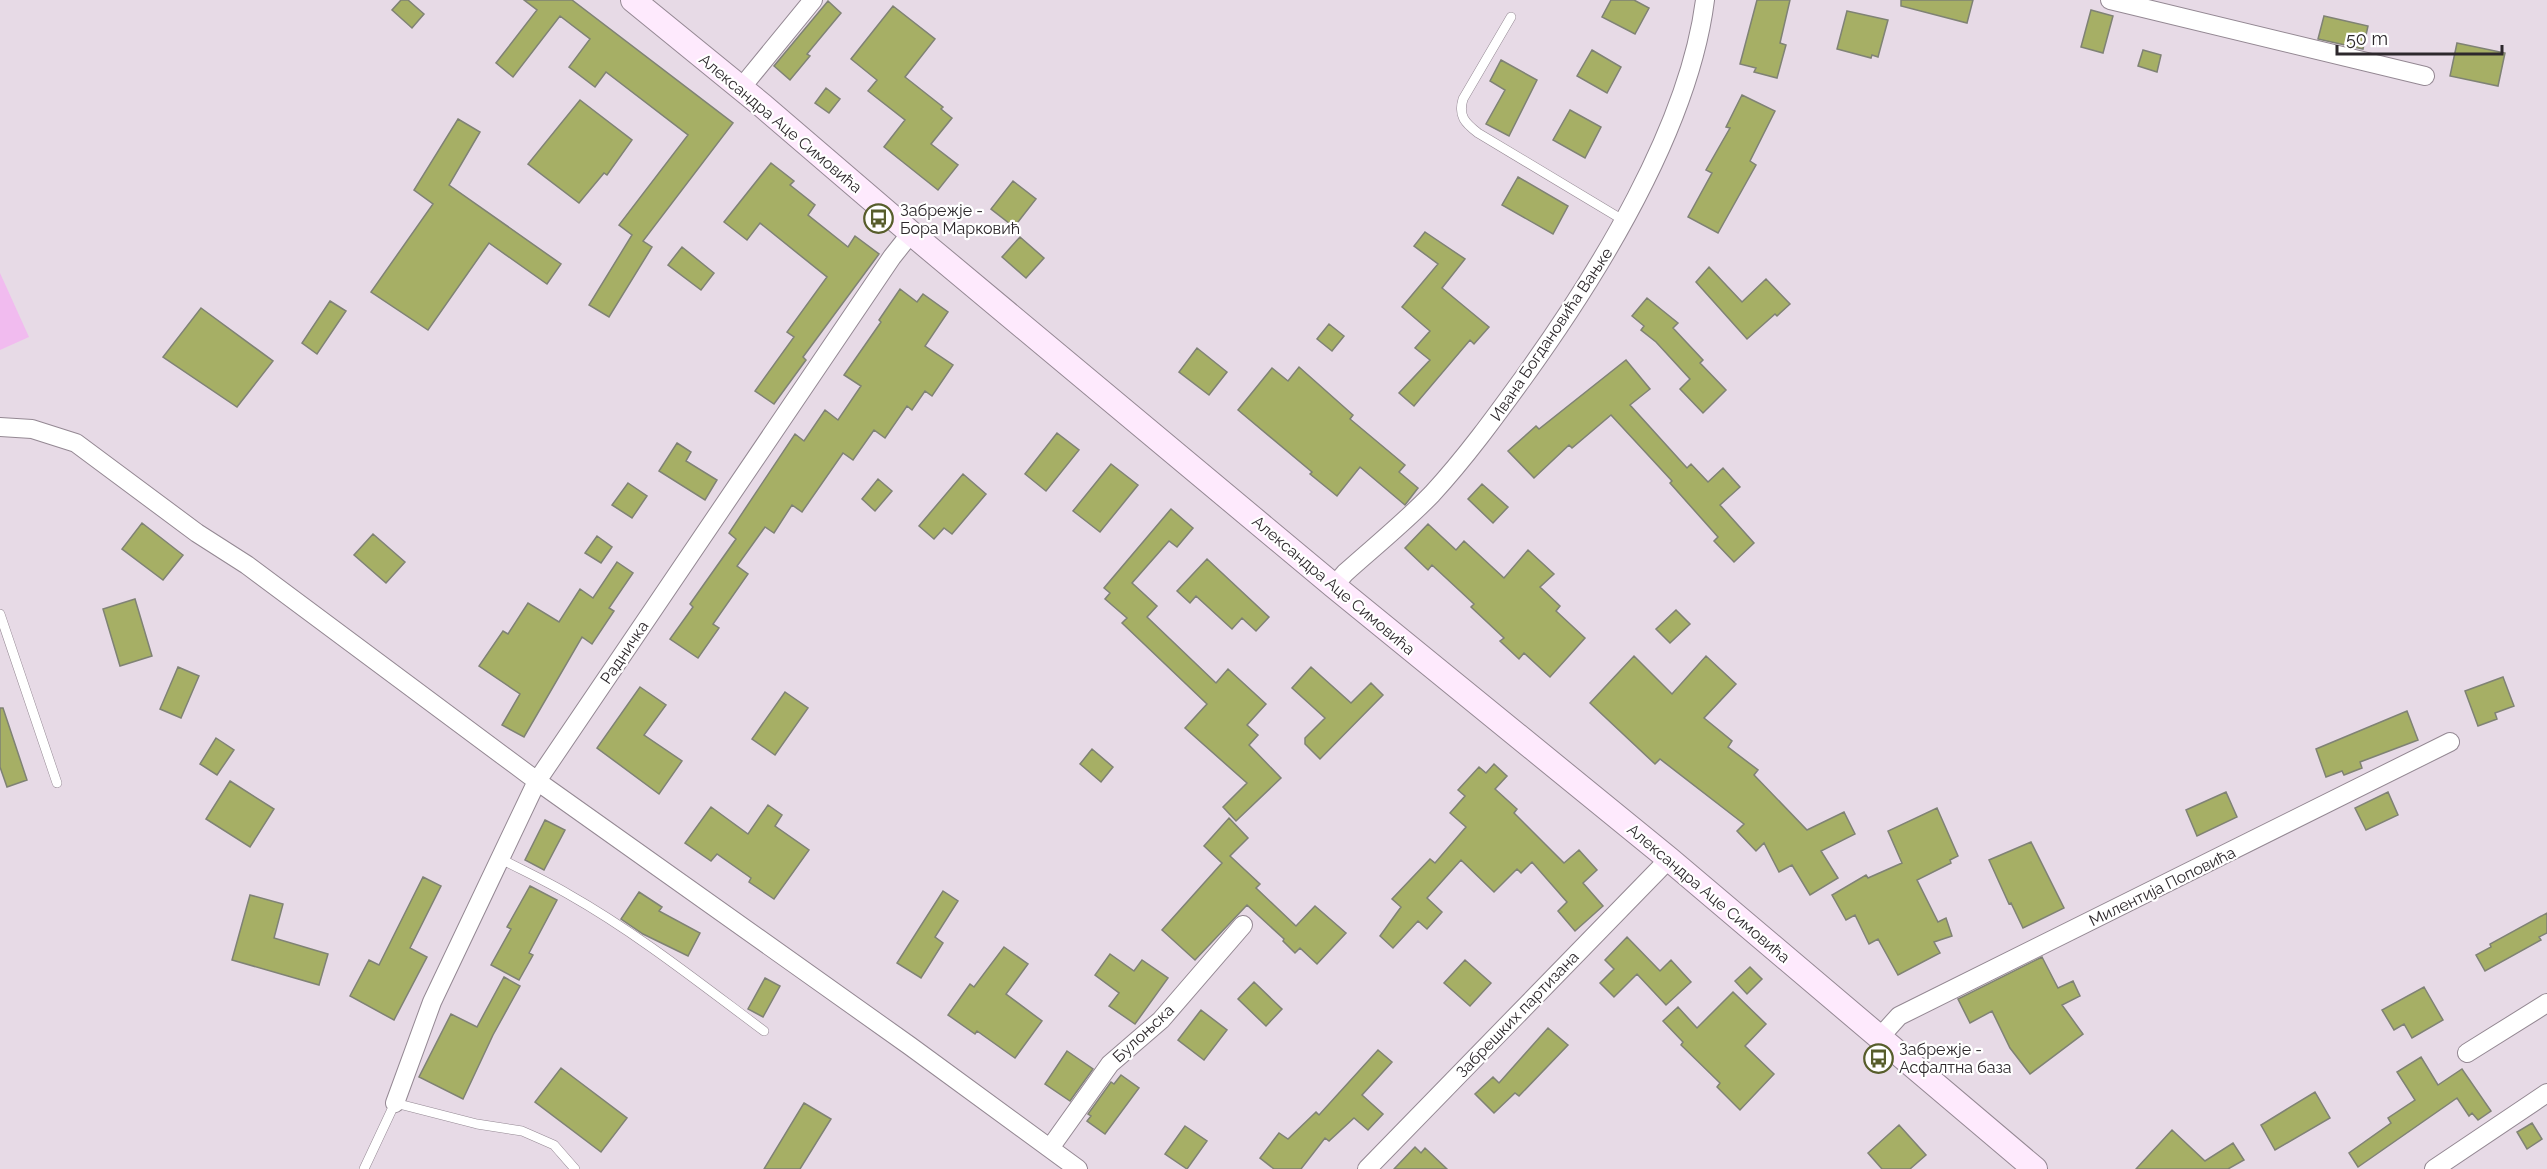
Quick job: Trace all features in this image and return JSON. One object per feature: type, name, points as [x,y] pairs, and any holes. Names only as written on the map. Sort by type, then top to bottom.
[{"type":"street","name":"Александра Аце Симовића","points":[[633,0],[1334,586],[1669,859],[2035,1169]]},
{"type":"street","points":[[741,88],[813,0]]},
{"type":"street","name":"Ивана Богдановића Вањке","points":[[1334,586],[1345,573],[1431,495],[1478,441],[1577,300],[1623,220],[1666,131],[1684,86],[1705,0]]},
{"type":"street","points":[[2110,0],[2425,76]]},
{"type":"street","name":"Радничка","points":[[395,1104],[432,1002],[537,781],[911,233]]},
{"type":"street","points":[[0,427],[32,429],[76,443],[197,533],[247,565],[537,781],[1078,1169]]},
{"type":"street","name":"Милентија Поповића","points":[[1880,1037],[1899,1016],[2450,742]]},
{"type":"street","name":"Забрешких партизана","points":[[1366,1169],[1669,859]]},
{"type":"street","name":"Булоњска","points":[[1050,1148],[1110,1064],[1161,1020],[1243,925]]},
{"type":"street","points":[[2467,1053],[2547,1003]]},
{"type":"street","points":[[2434,1169],[2547,1093]]},
{"type":"lane","points":[[1511,17],[1463,99],[1460,110],[1464,122],[1478,134],[1623,220]]},
{"type":"lane","points":[[0,614],[57,783]]},
{"type":"lane","points":[[499,858],[577,899],[689,975],[764,1031]]},
{"type":"lane","points":[[364,1169],[395,1104],[477,1124],[522,1131],[554,1145],[575,1169]]},
{"type":"shaded area","points":[[0,273],[29,337],[0,350]]},
{"type":"building","points":[[401,0],[408,0],[424,14],[412,28],[392,10]]},
{"type":"building","points":[[524,0],[572,0],[733,123],[643,241],[652,247],[609,317],[589,305],[632,235],[619,225],[688,135],[606,72],[595,87],[569,67],[590,39],[560,16],[513,77],[496,63],[537,10]]},
{"type":"building","points":[[1611,0],[1634,0],[1649,8],[1635,34],[1602,17]]},
{"type":"building","points":[[1757,0],[1790,0],[1780,43],[1786,45],[1777,78],[1754,72],[1756,68],[1740,64]]},
{"type":"building","points":[[1901,0],[1973,0],[1967,23],[1901,6]]},
{"type":"building","points":[[828,1],[841,13],[807,54],[810,56],[790,80],[774,66]]},
{"type":"building","points":[[893,6],[935,39],[905,77],[943,107],[941,109],[952,118],[931,144],[958,165],[938,190],[884,147],[905,120],[868,91],[877,80],[851,59]]},
{"type":"building","points":[[2091,10],[2113,16],[2103,53],[2081,47]]},
{"type":"building","points":[[1847,11],[1888,20],[1878,57],[1872,55],[1871,58],[1837,49]]},
{"type":"building","points":[[2324,16],[2368,26],[2363,49],[2318,39]]},
{"type":"building","points":[[2457,43],[2505,53],[2498,86],[2450,76]]},
{"type":"building","points":[[1592,50],[1621,67],[1607,93],[1577,76]]},
{"type":"building","points":[[2143,50],[2161,55],[2157,72],[2138,66]]},
{"type":"building","points":[[1501,60],[1537,80],[1509,136],[1486,124],[1505,90],[1490,81]]},
{"type":"building","points":[[826,88],[840,99],[829,113],[815,103]]},
{"type":"building","points":[[1742,95],[1775,111],[1750,161],[1756,165],[1718,233],[1688,217],[1712,173],[1706,170],[1730,128],[1726,127]]},
{"type":"building","points":[[580,100],[632,140],[607,175],[604,173],[579,203],[528,164]]},
{"type":"building","points":[[1570,110],[1601,127],[1585,158],[1553,140]]},
{"type":"building","points":[[458,119],[480,132],[449,185],[561,264],[547,284],[489,243],[428,330],[371,292],[433,204],[414,190]]},
{"type":"building","points":[[771,163],[794,181],[790,185],[815,205],[808,215],[848,247],[855,236],[879,254],[803,357],[806,360],[774,404],[755,391],[794,337],[787,332],[827,277],[760,223],[747,240],[724,222]]},
{"type":"building","points":[[1518,177],[1568,206],[1553,234],[1502,205]]},
{"type":"building","points":[[1013,181],[1036,199],[1014,227],[991,209]]},
{"type":"building","points":[[1425,232],[1465,259],[1442,288],[1489,327],[1474,344],[1470,340],[1414,406],[1399,393],[1430,360],[1415,348],[1430,331],[1402,307],[1438,264],[1414,246]]},
{"type":"building","points":[[1020,237],[1044,258],[1026,278],[1002,257]]},
{"type":"building","points":[[682,247],[714,273],[701,290],[668,265]]},
{"type":"building","points":[[1709,267],[1742,302],[1766,279],[1790,304],[1747,339],[1696,282]]},
{"type":"building","points":[[900,289],[917,302],[923,294],[948,312],[925,346],[953,365],[932,396],[925,391],[912,410],[907,406],[885,438],[874,430],[853,460],[843,453],[802,512],[792,505],[774,533],[765,527],[737,566],[748,574],[713,624],[719,628],[698,658],[670,639],[693,607],[690,604],[736,539],[729,533],[795,434],[804,441],[825,410],[838,420],[861,386],[844,375],[881,322],[879,320]]},
{"type":"building","points":[[1647,298],[1678,323],[1673,328],[1703,360],[1700,363],[1726,390],[1703,413],[1680,389],[1690,379],[1656,342],[1641,330],[1644,326],[1632,316]]},
{"type":"building","points":[[330,301],[346,311],[317,354],[302,343]]},
{"type":"building","points":[[201,308],[273,361],[237,407],[163,357]]},
{"type":"building","points":[[1329,324],[1344,336],[1332,351],[1317,339]]},
{"type":"building","points":[[1197,348],[1227,372],[1209,395],[1179,372]]},
{"type":"building","points":[[1626,360],[1650,389],[1630,405],[1687,468],[1691,464],[1708,482],[1723,468],[1740,487],[1720,505],[1754,543],[1734,562],[1714,541],[1718,537],[1670,483],[1672,481],[1611,415],[1572,448],[1569,445],[1534,478],[1508,451],[1536,426],[1539,429]]},
{"type":"building","points":[[1299,367],[1353,415],[1350,419],[1405,465],[1399,472],[1418,488],[1405,505],[1360,467],[1337,496],[1238,410],[1272,368],[1288,381]]},
{"type":"building","points":[[1057,433],[1079,450],[1046,491],[1025,474]]},
{"type":"building","points":[[677,443],[691,452],[686,461],[717,480],[705,500],[659,471]]},
{"type":"building","points":[[1111,464],[1138,485],[1100,532],[1073,511]]},
{"type":"building","points":[[963,474],[986,494],[952,534],[944,528],[934,539],[919,526]]},
{"type":"building","points":[[878,479],[892,491],[875,511],[862,499]]},
{"type":"building","points":[[628,483],[647,496],[632,518],[612,505]]},
{"type":"building","points":[[1482,484],[1508,507],[1493,523],[1468,499]]},
{"type":"building","points":[[1171,509],[1193,528],[1177,547],[1169,541],[1132,583],[1157,606],[1147,617],[1216,683],[1228,669],[1266,704],[1247,725],[1258,735],[1249,745],[1281,778],[1236,821],[1223,807],[1247,783],[1185,728],[1207,704],[1122,623],[1127,618],[1105,599],[1110,593],[1104,588]]},
{"type":"building","points":[[142,523],[183,555],[163,580],[122,549]]},
{"type":"building","points":[[1428,524],[1456,550],[1464,541],[1504,578],[1528,550],[1554,574],[1540,587],[1560,606],[1556,611],[1585,638],[1550,677],[1524,653],[1519,659],[1500,641],[1504,638],[1471,607],[1474,604],[1432,565],[1428,570],[1405,548]]},
{"type":"building","points":[[373,534],[405,562],[386,583],[354,555]]},
{"type":"building","points":[[597,536],[612,547],[601,563],[585,553]]},
{"type":"building","points":[[1207,559],[1269,617],[1256,631],[1242,618],[1232,629],[1196,596],[1190,603],[1177,591]]},
{"type":"building","points":[[617,562],[633,573],[609,608],[614,611],[592,644],[582,637],[524,737],[502,725],[520,694],[479,666],[503,631],[508,634],[528,603],[559,622],[580,589],[593,598]]},
{"type":"building","points":[[135,599],[152,656],[120,666],[103,609]]},
{"type":"building","points":[[1676,610],[1690,624],[1670,643],[1656,629]]},
{"type":"building","points":[[1634,656],[1672,694],[1706,656],[1736,684],[1704,718],[1732,741],[1728,747],[1758,770],[1754,775],[1807,830],[1844,812],[1855,834],[1821,851],[1838,878],[1810,895],[1792,865],[1779,872],[1764,843],[1756,851],[1737,831],[1744,824],[1660,759],[1655,764],[1590,703]]},
{"type":"building","points":[[178,667],[199,676],[181,718],[160,709]]},
{"type":"building","points":[[1311,667],[1351,703],[1371,683],[1383,695],[1320,759],[1305,744],[1305,738],[1325,718],[1292,688]]},
{"type":"building","points":[[2503,677],[2514,706],[2495,713],[2497,719],[2478,726],[2465,691]]},
{"type":"building","points":[[640,687],[666,705],[644,735],[682,761],[659,794],[597,748]]},
{"type":"building","points":[[785,692],[808,708],[775,755],[752,739]]},
{"type":"building","points":[[0,708],[3,708],[27,780],[7,787],[0,767]]},
{"type":"building","points":[[2407,711],[2418,740],[2360,762],[2362,768],[2344,775],[2342,771],[2326,777],[2316,749]]},
{"type":"building","points":[[216,738],[234,750],[217,775],[200,764]]},
{"type":"building","points":[[1092,749],[1113,767],[1101,782],[1080,764]]},
{"type":"building","points":[[1494,764],[1507,776],[1495,789],[1517,809],[1514,813],[1564,863],[1579,850],[1597,870],[1583,883],[1603,906],[1575,931],[1558,911],[1567,902],[1532,862],[1521,873],[1517,869],[1494,892],[1461,860],[1427,898],[1442,912],[1427,929],[1418,921],[1393,948],[1380,936],[1401,907],[1392,899],[1430,859],[1435,863],[1466,827],[1450,813],[1465,796],[1458,790],[1479,767],[1486,773]]},
{"type":"building","points":[[230,781],[274,809],[250,847],[206,819]]},
{"type":"building","points":[[2226,792],[2237,817],[2197,836],[2186,810]]},
{"type":"building","points":[[2388,792],[2398,815],[2366,830],[2355,808]]},
{"type":"building","points":[[768,805],[782,815],[775,826],[809,850],[774,899],[749,882],[751,878],[717,854],[711,861],[685,843],[711,807],[748,834]]},
{"type":"building","points":[[1937,808],[1958,856],[1950,860],[1951,863],[1917,880],[1938,922],[1946,918],[1952,936],[1934,942],[1940,953],[1898,975],[1878,939],[1869,944],[1855,915],[1846,920],[1832,895],[1866,875],[1868,878],[1902,863],[1888,831]]},
{"type":"building","points":[[1229,818],[1248,838],[1230,856],[1260,884],[1256,888],[1296,926],[1315,906],[1346,933],[1317,964],[1300,948],[1295,953],[1283,941],[1284,939],[1247,905],[1195,960],[1162,930],[1222,863],[1204,846]]},
{"type":"building","points":[[545,820],[565,830],[544,870],[525,860]]},
{"type":"building","points":[[2031,842],[2064,908],[2023,928],[1989,860]]},
{"type":"building","points":[[423,877],[441,886],[410,948],[427,957],[394,1020],[350,996],[369,960],[379,965]]},
{"type":"building","points":[[530,886],[557,900],[529,953],[533,955],[519,980],[491,965],[511,929],[507,927]]},
{"type":"building","points":[[943,891],[958,901],[935,937],[943,943],[921,978],[897,963]]},
{"type":"building","points":[[639,892],[662,907],[659,911],[700,933],[688,956],[643,934],[621,919]]},
{"type":"building","points":[[250,895],[283,904],[274,938],[328,954],[319,985],[232,960]]},
{"type":"building","points":[[2547,913],[2547,933],[2539,937],[2541,940],[2485,971],[2476,955],[2491,947],[2490,944]]},
{"type":"building","points":[[1627,937],[1660,971],[1671,960],[1691,982],[1666,1005],[1637,974],[1614,997],[1600,983],[1614,969],[1605,960]]},
{"type":"building","points":[[1004,947],[1028,964],[1006,994],[1042,1021],[1015,1058],[977,1031],[975,1034],[948,1015],[970,984],[974,987]]},
{"type":"building","points":[[1110,954],[1134,971],[1142,960],[1168,978],[1135,1024],[1109,1006],[1119,993],[1095,975]]},
{"type":"building","points":[[2042,957],[2058,988],[2073,981],[2080,996],[2062,1005],[2083,1034],[2030,1074],[2010,1048],[1992,1011],[1970,1023],[1958,999]]},
{"type":"building","points":[[1465,960],[1491,983],[1470,1006],[1444,983]]},
{"type":"building","points":[[1750,967],[1762,979],[1747,994],[1735,981]]},
{"type":"building","points":[[504,977],[520,986],[493,1035],[463,1099],[419,1077],[451,1014],[477,1027]]},
{"type":"building","points":[[765,978],[780,986],[763,1017],[748,1009]]},
{"type":"building","points":[[1254,982],[1282,1009],[1266,1026],[1238,999]]},
{"type":"building","points":[[2424,987],[2443,1020],[2412,1038],[2404,1024],[2394,1030],[2382,1010]]},
{"type":"building","points":[[1733,992],[1766,1024],[1745,1046],[1774,1074],[1740,1110],[1717,1087],[1720,1083],[1681,1045],[1683,1042],[1663,1021],[1678,1007],[1697,1028]]},
{"type":"building","points":[[1201,1010],[1227,1030],[1204,1060],[1178,1040]]},
{"type":"building","points":[[1548,1028],[1568,1045],[1519,1096],[1515,1093],[1494,1113],[1475,1094],[1493,1077],[1499,1083]]},
{"type":"building","points":[[1378,1050],[1392,1062],[1362,1095],[1383,1114],[1368,1130],[1354,1118],[1329,1141],[1325,1138],[1301,1169],[1274,1169],[1260,1158],[1279,1133],[1288,1139],[1316,1112],[1319,1115]]},
{"type":"building","points":[[1067,1051],[1093,1069],[1070,1101],[1045,1084]]},
{"type":"building","points":[[2421,1057],[2438,1085],[2462,1069],[2491,1111],[2478,1120],[2472,1113],[2469,1116],[2457,1098],[2358,1167],[2349,1153],[2391,1123],[2388,1118],[2415,1100],[2397,1072]]},
{"type":"building","points":[[561,1068],[627,1118],[601,1152],[535,1102]]},
{"type":"building","points":[[1121,1075],[1139,1088],[1105,1134],[1087,1121],[1091,1116],[1088,1114],[1111,1082],[1114,1084]]},
{"type":"building","points":[[2315,1092],[2330,1118],[2275,1150],[2261,1125]]},
{"type":"building","points":[[804,1103],[831,1119],[800,1169],[764,1169]]},
{"type":"building","points":[[2532,1123],[2542,1139],[2527,1149],[2517,1132]]},
{"type":"building","points":[[1899,1125],[1926,1155],[1910,1169],[1882,1169],[1868,1153]]},
{"type":"building","points":[[1185,1126],[1207,1141],[1187,1169],[1165,1154]]},
{"type":"building","points":[[2172,1130],[2205,1161],[2233,1143],[2244,1160],[2228,1169],[2136,1169]]},
{"type":"building","points":[[1415,1147],[1421,1153],[1425,1148],[1447,1169],[1394,1169]]},
{"type":"place","name":"Забрежје - Бора Марковић","points":[[879,219]]},
{"type":"place","name":"Забрежје - Асфалтна база","points":[[1878,1058]]}]
